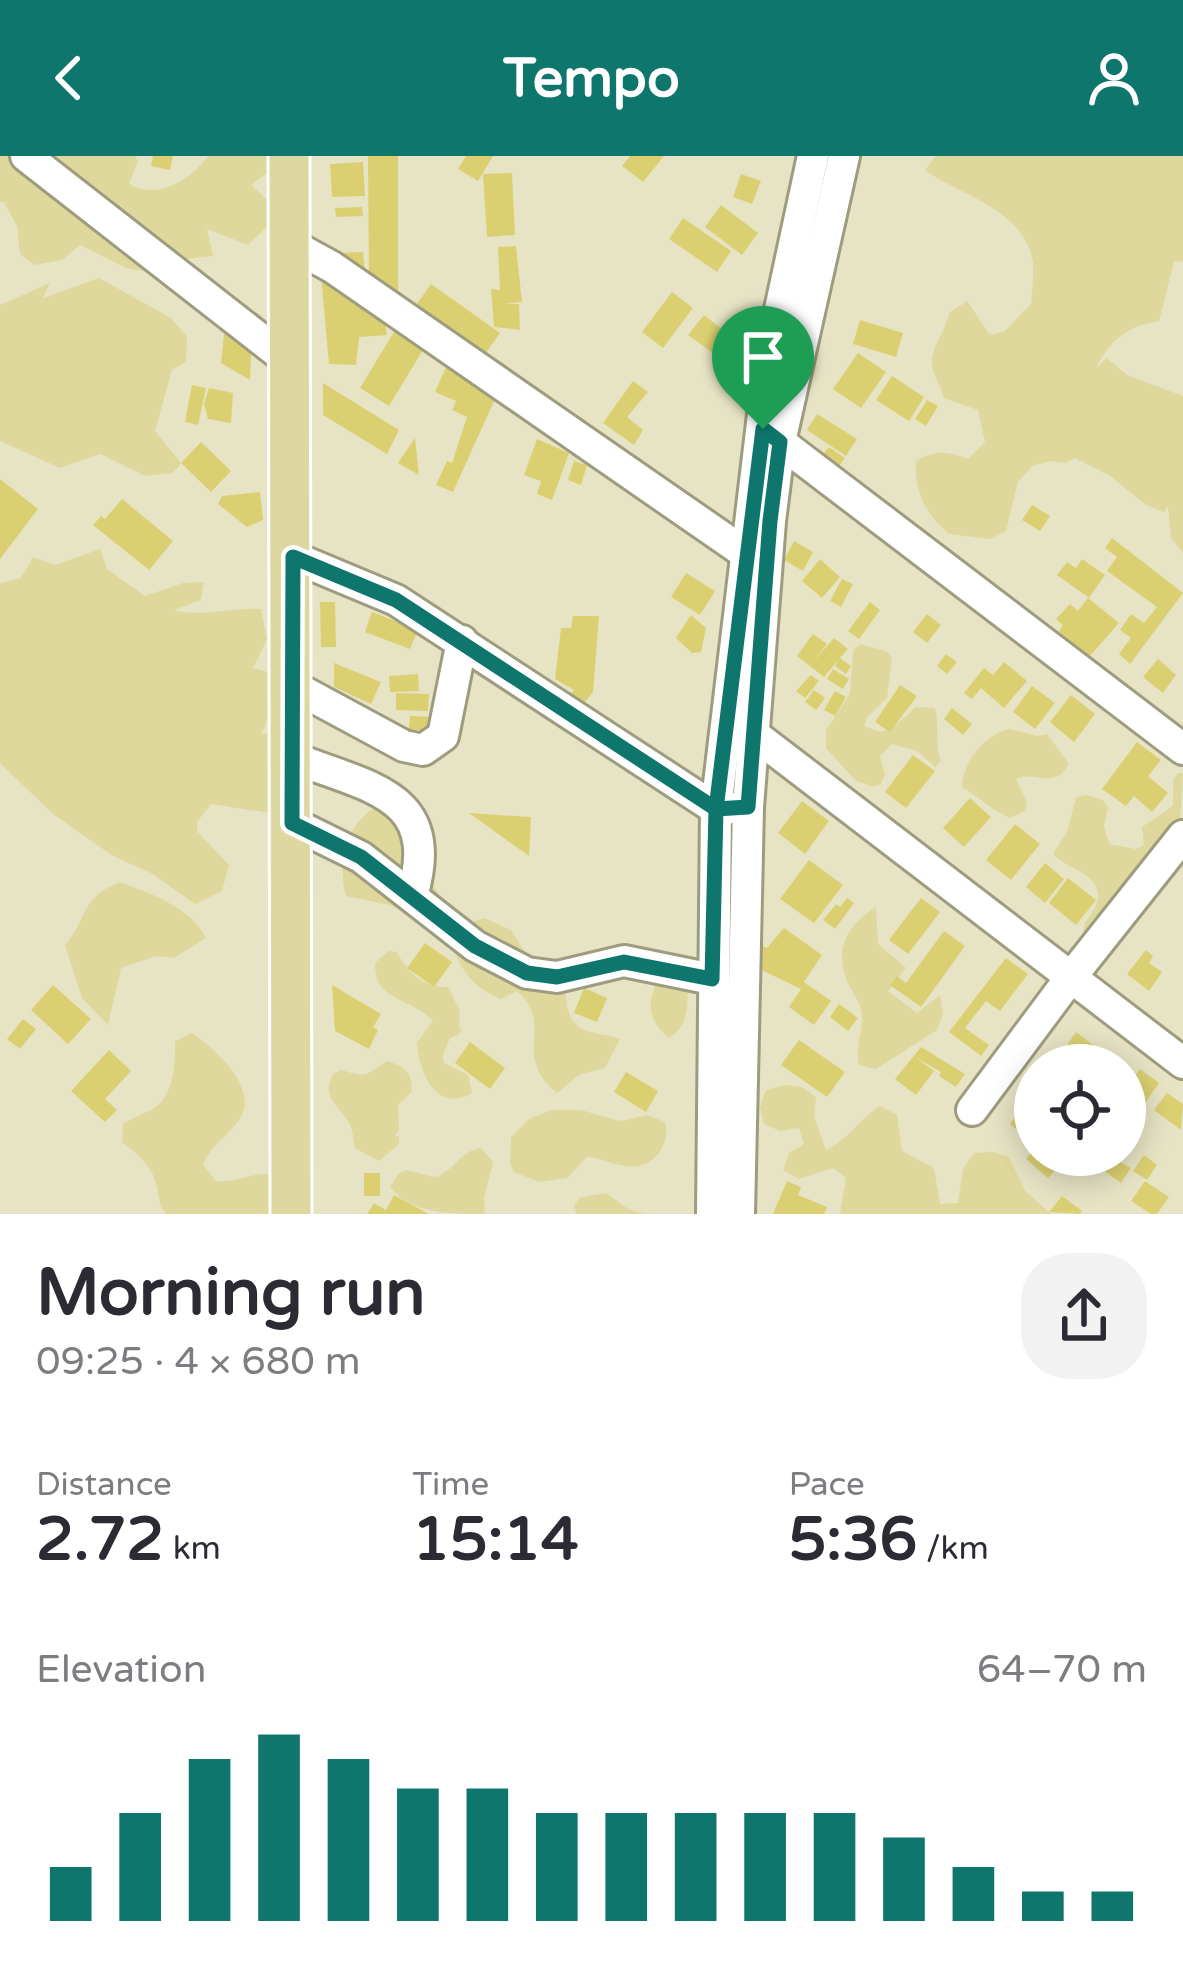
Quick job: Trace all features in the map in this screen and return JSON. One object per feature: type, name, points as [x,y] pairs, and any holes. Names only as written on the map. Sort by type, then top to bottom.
[{"type":"main road","points":[[289,156],[291,1214]]},
{"type":"street","points":[[26,156],[290,362]]},
{"type":"street","points":[[712,1214],[716,809],[740,724],[771,436],[770,356],[813,156]]},
{"type":"street","points":[[739,1214],[748,807],[740,724],[745,553],[844,156]]},
{"type":"street","points":[[290,244],[332,267],[745,553]]},
{"type":"street","points":[[771,436],[1183,749]]},
{"type":"street","points":[[293,557],[396,600],[716,809],[748,807]]},
{"type":"street","points":[[292,685],[404,746],[423,750],[443,736],[462,641]]},
{"type":"street","points":[[740,724],[1183,1064]]},
{"type":"street","points":[[291,757],[391,797],[412,815],[421,864],[412,896]]},
{"type":"street","points":[[292,823],[361,857],[475,946],[527,973],[557,977],[624,962],[712,979]]},
{"type":"street","points":[[972,1110],[1183,836]]},
{"type":"shaded area","points":[[0,156],[135,156],[138,161],[129,184],[151,190],[183,180],[209,156],[272,156],[267,173],[251,185],[269,202],[274,220],[248,245],[207,229],[213,256],[187,259],[167,270],[126,268],[80,245],[62,260],[34,265],[20,254],[17,226],[0,202]]},
{"type":"shaded area","points":[[936,156],[1183,156],[1183,262],[1174,261],[1159,321],[1121,336],[1096,368],[1107,358],[1127,375],[1183,396],[1183,553],[1171,538],[1168,506],[1164,512],[1146,505],[1109,475],[1075,458],[1032,466],[1018,482],[1006,531],[990,539],[949,534],[928,510],[919,492],[916,461],[941,453],[968,459],[985,442],[978,410],[944,398],[933,370],[933,356],[949,313],[967,301],[990,335],[1005,331],[1031,304],[1033,274],[1032,257],[1015,226],[925,170]]},
{"type":"shaded area","points":[[99,278],[171,318],[187,337],[186,362],[172,370],[155,431],[181,463],[173,473],[145,476],[100,454],[60,468],[0,441],[0,305],[50,283],[43,298]]},
{"type":"shaded area","points":[[100,549],[107,569],[145,596],[183,583],[204,582],[201,600],[174,610],[261,609],[267,639],[253,668],[271,673],[283,684],[261,735],[274,731],[283,815],[211,804],[197,822],[197,831],[229,865],[222,891],[195,904],[53,814],[0,763],[0,583],[21,578],[33,557],[55,565]]},
{"type":"shaded area","points":[[860,644],[886,651],[892,658],[887,698],[864,726],[881,732],[916,707],[935,708],[941,761],[935,767],[917,751],[892,744],[880,756],[885,775],[880,785],[872,787],[855,780],[826,748],[826,730],[850,694],[853,650]]},
{"type":"shaded area","points":[[1010,729],[1047,734],[1069,764],[1051,778],[1016,779],[1027,802],[1025,811],[1010,818],[962,787],[977,750],[992,736]]},
{"type":"shaded area","points":[[1183,773],[1180,824],[1090,936],[1083,930],[1097,903],[1096,886],[1053,854],[1067,832],[1076,797],[1103,800],[1108,808],[1104,826],[1109,844],[1136,849],[1144,845],[1142,827],[1173,806],[1173,780]]},
{"type":"shaded area","points":[[379,806],[389,807],[439,895],[438,904],[415,917],[390,905],[346,896],[347,844],[359,822]]},
{"type":"shaded area","points":[[120,882],[180,910],[206,938],[174,958],[156,956],[121,968],[108,1025],[82,998],[65,945],[91,901]]},
{"type":"shaded area","points":[[876,907],[878,944],[906,968],[888,991],[917,1013],[940,995],[943,1014],[937,1030],[876,1069],[859,1065],[862,1012],[842,958],[851,929]]},
{"type":"shaded area","points":[[484,918],[511,930],[530,961],[563,984],[569,1013],[578,1026],[620,1039],[605,1068],[579,1075],[557,1093],[543,1079],[536,1066],[528,1003],[517,991],[501,999],[483,990],[465,972],[452,947],[466,924]]},
{"type":"shaded area","points":[[388,951],[397,952],[411,973],[424,982],[448,987],[462,1027],[459,1035],[450,1038],[444,1063],[468,1075],[472,1093],[448,1098],[426,1077],[417,1043],[433,1020],[380,985],[375,963]]},
{"type":"shaded area","points":[[659,975],[687,981],[684,1020],[669,1038],[651,1009]]},
{"type":"shaded area","points":[[192,1033],[232,1071],[244,1096],[239,1120],[203,1165],[216,1181],[267,1174],[285,1178],[283,1214],[166,1214],[151,1171],[122,1142],[123,1124],[163,1100],[173,1076],[175,1041]]},
{"type":"shaded area","points":[[387,1061],[407,1071],[412,1092],[398,1105],[395,1136],[399,1144],[379,1161],[355,1148],[350,1125],[329,1088],[333,1074],[341,1070],[366,1074]]},
{"type":"shaded area","points":[[802,1087],[816,1097],[814,1116],[826,1150],[880,1106],[897,1115],[902,1151],[934,1168],[940,1204],[958,1203],[963,1169],[974,1153],[1009,1157],[1025,1191],[1051,1214],[840,1214],[846,1178],[833,1168],[799,1179],[783,1170],[789,1153],[804,1144],[799,1128],[780,1131],[764,1124],[760,1107],[766,1090]]},
{"type":"shaded area","points":[[551,1110],[581,1110],[620,1121],[647,1115],[665,1122],[665,1140],[658,1154],[644,1164],[626,1166],[587,1157],[567,1178],[539,1182],[514,1172],[511,1137],[529,1119]]},
{"type":"shaded area","points":[[481,1148],[493,1162],[485,1214],[420,1207],[390,1187],[399,1173],[407,1170],[435,1177]]},
{"type":"shaded area","points":[[606,1193],[644,1214],[577,1214],[574,1206],[579,1198]]},
{"type":"building","points":[[153,156],[173,156],[170,170],[151,166]]},
{"type":"building","points":[[368,156],[398,156],[398,298],[369,279]]},
{"type":"building","points":[[466,156],[493,156],[478,181],[458,169]]},
{"type":"building","points":[[630,156],[664,156],[643,182],[622,166]]},
{"type":"building","points":[[363,162],[365,196],[332,197],[330,164]]},
{"type":"building","points":[[512,173],[515,235],[487,237],[483,174]]},
{"type":"building","points":[[741,174],[761,181],[752,204],[733,197]]},
{"type":"building","points":[[721,205],[758,233],[742,255],[705,227]]},
{"type":"building","points":[[362,207],[363,216],[336,217],[335,208]]},
{"type":"building","points":[[683,218],[731,251],[717,272],[669,239]]},
{"type":"building","points":[[516,246],[522,302],[503,304],[519,304],[520,330],[494,327],[491,289],[500,290],[498,247]]},
{"type":"building","points":[[363,252],[365,273],[337,253]]},
{"type":"building","points":[[320,265],[383,308],[387,335],[359,337],[356,365],[329,364]]},
{"type":"building","points":[[431,284],[500,333],[483,357],[414,308]]},
{"type":"building","points":[[672,292],[693,308],[663,348],[642,332]]},
{"type":"building","points":[[704,315],[733,338],[718,357],[688,335]]},
{"type":"building","points":[[860,320],[903,333],[896,357],[853,344]]},
{"type":"building","points":[[400,322],[429,340],[389,406],[360,388]]},
{"type":"building","points":[[225,325],[252,339],[250,380],[221,363]]},
{"type":"building","points":[[858,353],[886,372],[861,408],[833,389]]},
{"type":"building","points":[[447,365],[500,388],[453,492],[436,485],[447,461],[452,463],[467,417],[452,410],[456,401],[435,392]]},
{"type":"building","points":[[892,376],[924,397],[909,421],[876,400]]},
{"type":"building","points":[[633,381],[648,392],[627,417],[643,430],[634,445],[603,423]]},
{"type":"building","points":[[323,383],[399,430],[387,454],[323,415]]},
{"type":"building","points":[[192,385],[206,388],[198,425],[185,422]]},
{"type":"building","points":[[209,388],[233,393],[231,423],[208,419],[204,404]]},
{"type":"building","points":[[927,400],[938,406],[926,426],[915,419]]},
{"type":"building","points":[[817,414],[857,439],[846,456],[807,430]]},
{"type":"building","points":[[415,438],[419,475],[398,463]]},
{"type":"building","points":[[537,439],[569,453],[552,500],[537,494],[541,481],[524,475]]},
{"type":"building","points":[[201,442],[231,471],[211,492],[181,463]]},
{"type":"building","points":[[829,447],[845,458],[839,466],[823,454]]},
{"type":"building","points":[[574,461],[587,465],[581,485],[568,480]]},
{"type":"building","points":[[0,479],[38,509],[0,559]]},
{"type":"building","points":[[260,492],[263,520],[247,527],[218,504],[222,496]]},
{"type":"building","points":[[122,499],[173,541],[149,570],[93,525]]},
{"type":"building","points":[[1032,505],[1050,516],[1040,531],[1022,520]]},
{"type":"building","points":[[1112,538],[1183,593],[1130,664],[1119,654],[1131,638],[1120,630],[1131,614],[1144,623],[1157,607],[1107,571],[1117,557],[1105,548]]},
{"type":"building","points":[[794,541],[813,552],[803,571],[784,560]]},
{"type":"building","points":[[820,559],[840,577],[822,598],[802,581]]},
{"type":"building","points":[[1082,559],[1105,575],[1089,598],[1057,575],[1067,562],[1076,568]]},
{"type":"building","points":[[686,573],[715,591],[700,615],[671,597]]},
{"type":"building","points":[[842,579],[853,584],[841,607],[830,601]]},
{"type":"building","points":[[1088,598],[1119,623],[1089,657],[1057,634],[1063,625],[1056,619],[1070,604],[1078,611]]},
{"type":"building","points":[[320,602],[335,602],[336,647],[321,647]]},
{"type":"building","points":[[870,602],[880,610],[859,639],[848,631]]},
{"type":"building","points":[[372,612],[418,630],[410,649],[365,632]]},
{"type":"building","points":[[927,614],[941,625],[927,643],[913,632]]},
{"type":"building","points":[[691,615],[706,628],[701,652],[692,653],[676,638]]},
{"type":"building","points":[[573,616],[599,616],[593,692],[581,707],[568,698],[574,690],[555,679],[561,628],[571,628]]},
{"type":"building","points":[[813,634],[827,644],[813,662],[834,638],[848,649],[840,658],[851,666],[846,674],[835,666],[839,659],[824,677],[797,656]]},
{"type":"building","points":[[946,654],[957,662],[947,674],[937,666]]},
{"type":"building","points":[[1158,659],[1176,675],[1163,693],[1143,677]]},
{"type":"building","points":[[1004,662],[1027,681],[1004,708],[981,688],[972,699],[964,693],[984,668],[993,675]]},
{"type":"building","points":[[334,663],[381,682],[371,704],[334,687]]},
{"type":"building","points":[[833,669],[849,679],[843,689],[827,679]]},
{"type":"building","points":[[418,674],[419,691],[390,692],[389,676]]},
{"type":"building","points":[[811,675],[819,681],[805,698],[796,691]]},
{"type":"building","points":[[900,685],[917,696],[890,732],[875,722]]},
{"type":"building","points":[[1032,686],[1055,703],[1035,729],[1013,712]]},
{"type":"building","points":[[814,690],[825,698],[816,710],[805,702]]},
{"type":"building","points":[[835,691],[846,697],[835,716],[824,710]]},
{"type":"building","points":[[396,693],[429,694],[428,711],[396,710]]},
{"type":"building","points":[[1071,695],[1095,714],[1074,742],[1050,722]]},
{"type":"building","points":[[952,708],[972,724],[963,735],[944,719]]},
{"type":"building","points":[[410,716],[430,717],[428,731],[409,729]]},
{"type":"building","points":[[1137,742],[1161,760],[1148,776],[1168,793],[1152,812],[1134,796],[1126,806],[1102,789]]},
{"type":"building","points":[[913,755],[935,771],[906,808],[885,792]]},
{"type":"building","points":[[970,798],[991,817],[964,847],[943,828]]},
{"type":"building","points":[[802,801],[829,821],[805,854],[778,833]]},
{"type":"building","points":[[469,813],[531,817],[529,856]]},
{"type":"building","points":[[1015,824],[1040,844],[1011,880],[986,860]]},
{"type":"building","points":[[809,860],[843,885],[814,923],[780,899]]},
{"type":"building","points":[[1045,863],[1064,879],[1045,903],[1026,887]]},
{"type":"building","points":[[1068,878],[1096,900],[1076,925],[1049,903]]},
{"type":"building","points":[[847,898],[854,903],[835,929],[823,920]]},
{"type":"building","points":[[921,898],[940,912],[908,954],[889,940]]},
{"type":"building","points":[[784,928],[822,955],[804,982],[831,1001],[814,1025],[789,1007],[801,989],[755,967],[755,943],[767,948]]},
{"type":"building","points":[[944,931],[965,946],[921,1007],[890,985],[897,976],[906,983]]},
{"type":"building","points":[[425,943],[452,962],[434,987],[407,968]]},
{"type":"building","points":[[1146,950],[1153,956],[1149,963],[1162,972],[1149,991],[1127,974]]},
{"type":"building","points":[[1006,958],[1028,974],[1000,1011],[986,1001],[965,1028],[989,1045],[981,1056],[949,1032]]},
{"type":"building","points":[[53,985],[91,1019],[68,1044],[31,1010]]},
{"type":"building","points":[[332,985],[381,1014],[369,1049],[335,1031]]},
{"type":"building","points":[[584,988],[607,998],[597,1022],[574,1013]]},
{"type":"building","points":[[839,1004],[858,1018],[848,1031],[830,1017]]},
{"type":"building","points":[[23,1019],[36,1029],[20,1049],[7,1039]]},
{"type":"building","points":[[1076,1032],[1092,1044],[1068,1044]]},
{"type":"building","points":[[799,1040],[845,1072],[827,1097],[781,1065]]},
{"type":"building","points":[[470,1042],[505,1068],[490,1089],[455,1063]]},
{"type":"building","points":[[921,1047],[965,1074],[956,1087],[915,1057],[934,1071],[916,1095],[895,1079]]},
{"type":"building","points":[[109,1050],[131,1071],[105,1099],[117,1110],[105,1122],[71,1091]]},
{"type":"building","points":[[626,1072],[658,1091],[646,1112],[614,1092]]},
{"type":"building","points":[[1146,1073],[1159,1083],[1146,1102]]},
{"type":"building","points":[[1167,1093],[1183,1104],[1181,1130],[1154,1110]]},
{"type":"building","points":[[1146,1157],[1157,1165],[1147,1180],[1141,1176],[1146,1176]]},
{"type":"building","points":[[364,1173],[380,1173],[380,1196],[364,1196]]},
{"type":"building","points":[[787,1181],[801,1187],[798,1195],[827,1207],[824,1214],[773,1214]]},
{"type":"building","points":[[1145,1181],[1169,1197],[1157,1214],[1131,1201]]},
{"type":"building","points":[[394,1195],[429,1214],[367,1214],[374,1203],[386,1210]]},
{"type":"building","points":[[1062,1196],[1082,1211],[1080,1214],[1049,1212]]},
{"type":"route","points":[[763,429],[716,809],[396,600],[293,557],[292,823],[361,857],[475,946],[527,973],[557,977],[624,962],[712,979],[716,809],[748,807],[780,442],[763,429]]}]
